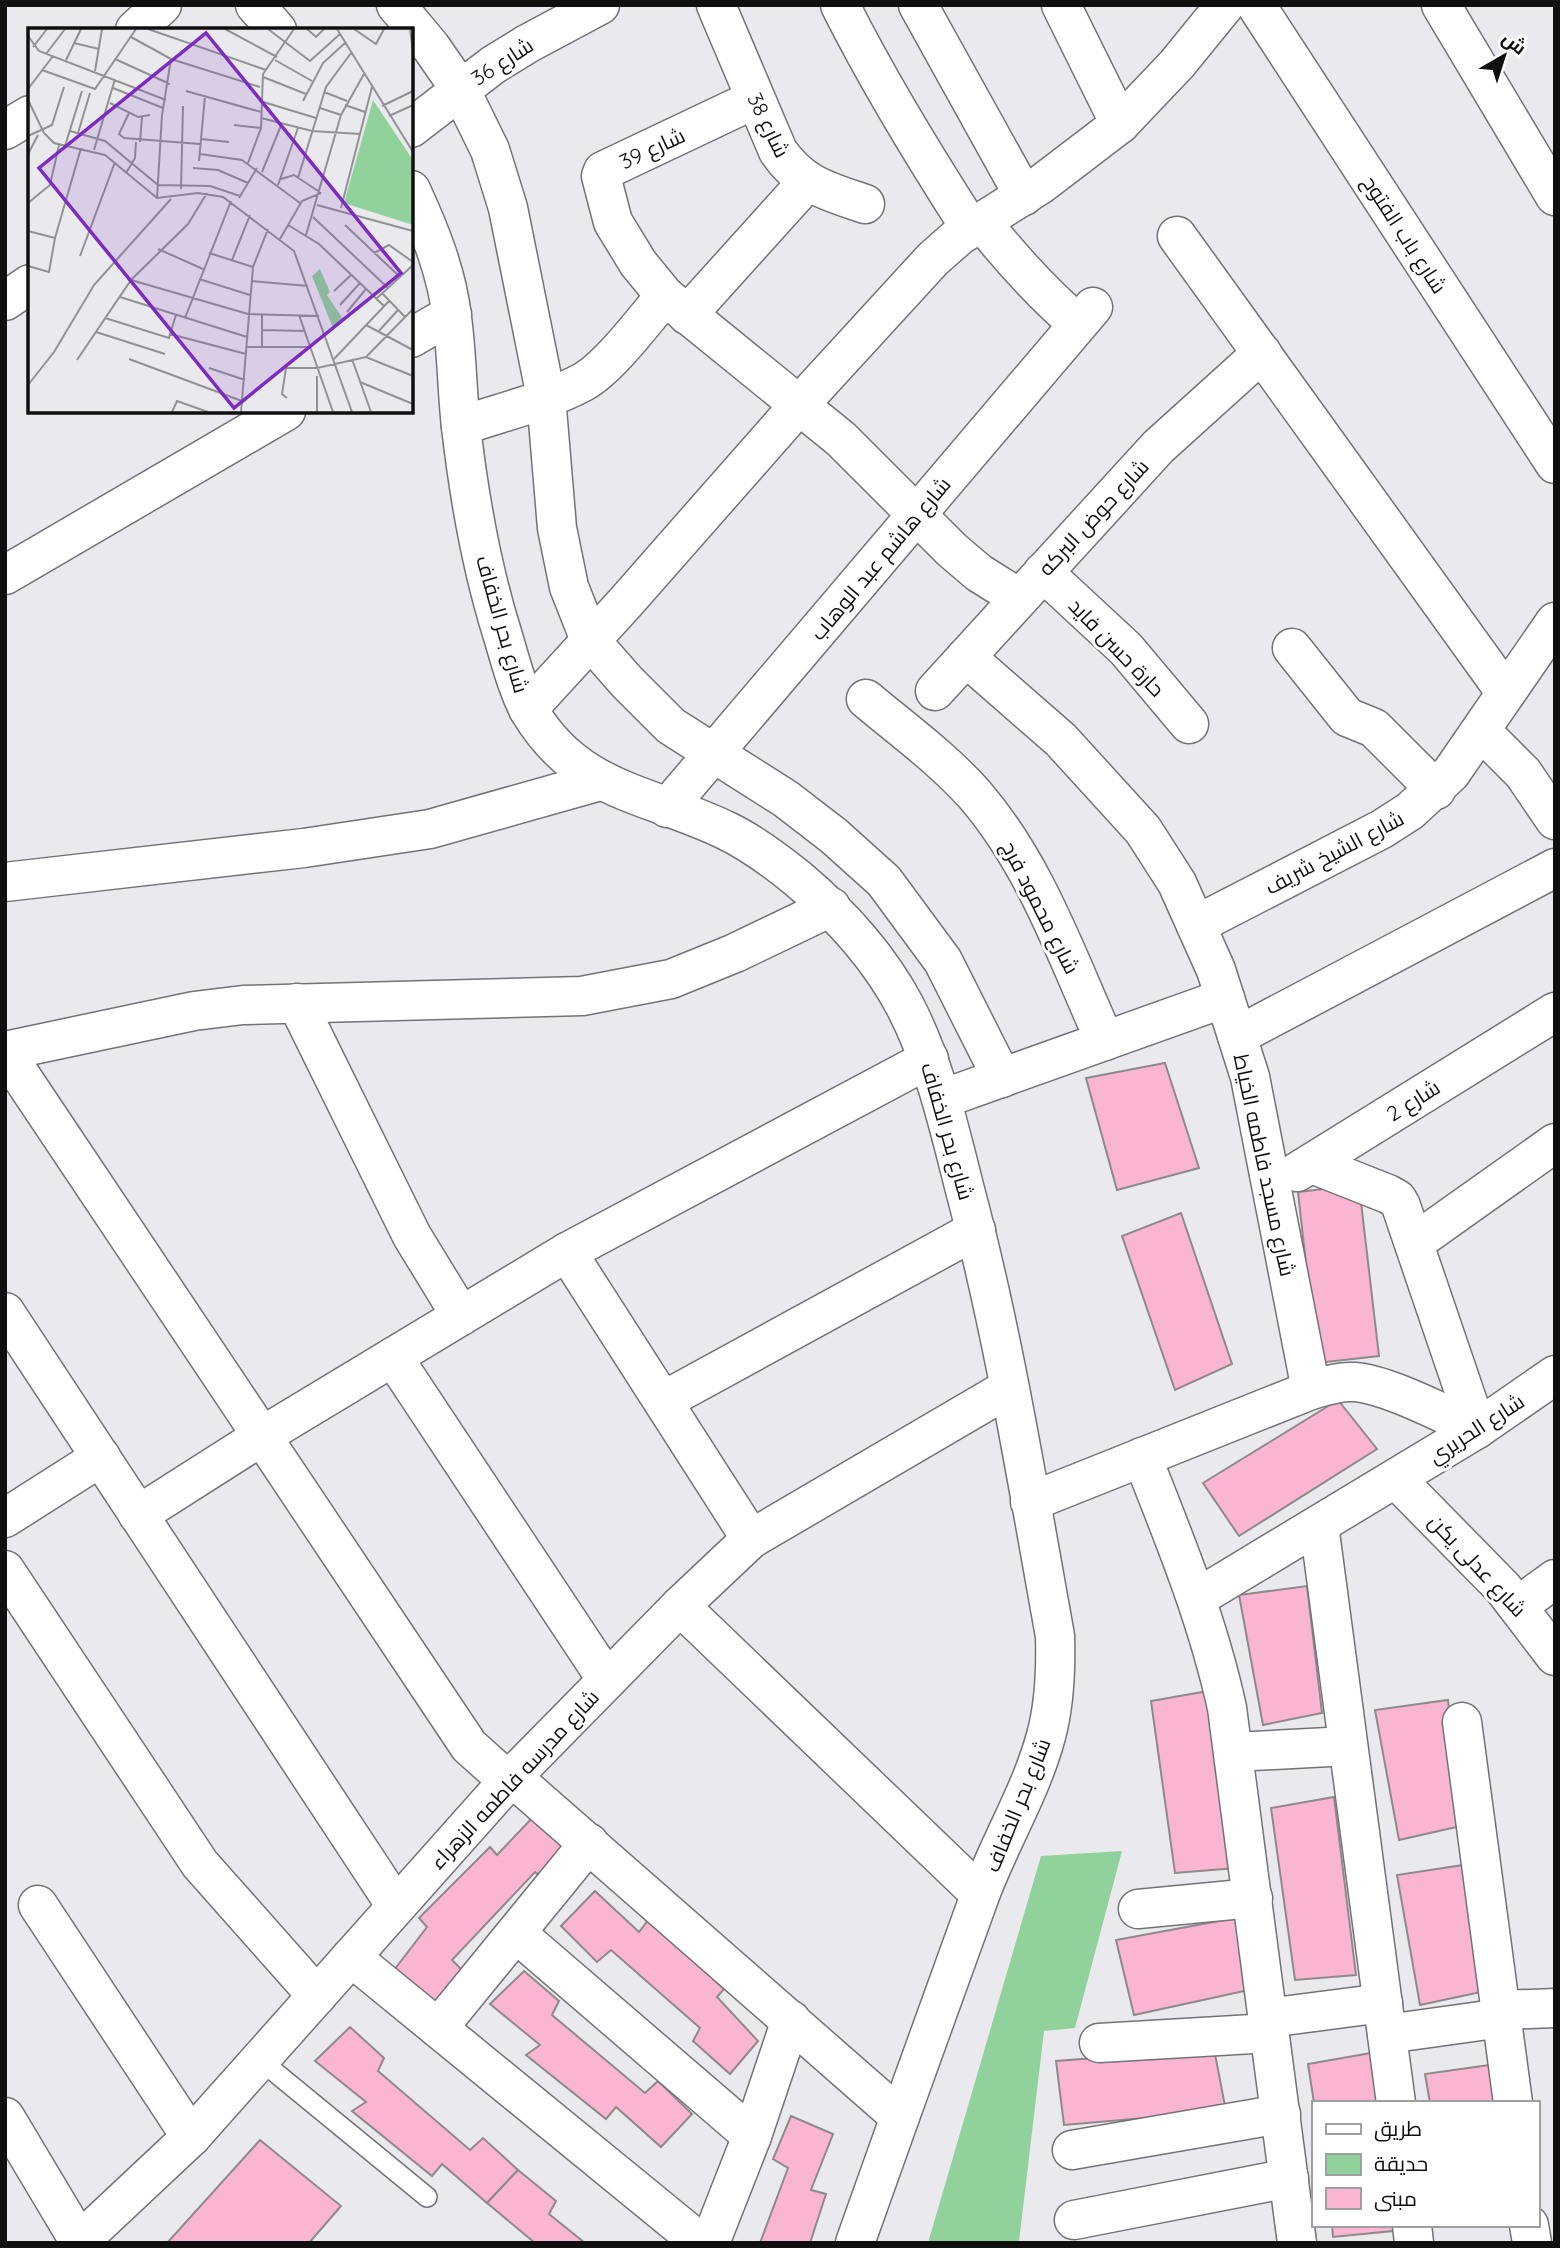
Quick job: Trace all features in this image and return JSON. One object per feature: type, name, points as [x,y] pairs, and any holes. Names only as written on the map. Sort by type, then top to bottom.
[{"type":"street","points":[[137,28],[162,5]]},
{"type":"street","points":[[254,5],[275,28]]},
{"type":"street","points":[[396,5],[431,47],[460,89],[490,150],[508,208],[547,397],[557,528],[569,587],[590,640],[671,726],[786,799],[834,835],[884,881],[943,961],[1002,1078]]},
{"type":"street","name":"شارع 36","points":[[413,126],[460,89],[516,51],[600,5]]},
{"type":"street","name":"شارع 38","points":[[716,5],[778,150],[791,168],[807,181],[827,191],[865,204]]},
{"type":"street","points":[[839,5],[915,143],[976,226]]},
{"type":"street","points":[[918,5],[1024,196]]},
{"type":"street","points":[[1061,5],[1120,124]]},
{"type":"street","points":[[528,709],[933,259],[976,226],[1024,196],[1120,124],[1177,64],[1225,5]]},
{"type":"street","name":"شارع باب الفتوح","points":[[1256,5],[1555,464]]},
{"type":"street","points":[[1441,5],[1555,196]]},
{"type":"street","name":"شارع 39","points":[[676,306],[638,263],[613,222],[601,173],[755,99]]},
{"type":"street","points":[[5,130],[28,116]]},
{"type":"street","points":[[461,426],[584,382],[676,306],[807,181]]},
{"type":"street","name":"شارع بحر الخفاف","points":[[413,194],[429,228],[443,270],[452,314],[461,426],[474,515],[490,594],[528,709],[547,738],[571,762],[600,781],[728,831],[782,866],[831,906],[870,953],[904,1004],[929,1059],[976,1230],[1009,1388],[1055,1636],[1053,1704],[1046,1737],[1034,1770],[980,1894],[855,2243]]},
{"type":"street","name":"شارع هاشم عبد الوهاب","points":[[667,808],[1085,316],[1049,299],[976,226]]},
{"type":"street","points":[[1177,236],[1506,693]]},
{"type":"street","points":[[5,301],[28,285]]},
{"type":"street","name":"حارة حسن فايد","points":[[676,306],[841,439],[916,515],[979,573],[1031,585],[1126,649],[1189,724]]},
{"type":"street","points":[[413,337],[452,314]]},
{"type":"street","name":"شارع حوض البركه","points":[[935,691],[1158,447],[1262,353]]},
{"type":"street","points":[[5,575],[283,413]]},
{"type":"street","name":"شارع الشيخ شريف","points":[[1196,925],[1382,830],[1410,811],[1451,773],[1553,627]]},
{"type":"street","points":[[1292,648],[1347,717],[1374,728],[1436,789]]},
{"type":"street","name":"شارع مسجد فاطمه الخياط","points":[[966,657],[1061,740],[1143,830],[1177,883],[1216,970],[1250,1077],[1311,1390]]},
{"type":"street","name":"شارع محمود فرج","points":[[866,699],[945,765],[974,795],[1000,828],[1024,863],[1043,901],[1105,1041]]},
{"type":"street","points":[[1480,731],[1523,773],[1555,820]]},
{"type":"street","points":[[5,882],[303,848],[430,829],[600,781]]},
{"type":"street","points":[[1237,1036],[1555,868]]},
{"type":"street","points":[[831,906],[735,953],[671,979],[582,996],[243,1005],[194,1011],[5,1051],[469,1746],[589,1843],[900,2117]]},
{"type":"street","points":[[942,1099],[1225,998]]},
{"type":"street","points":[[297,1003],[412,1236],[461,1316]]},
{"type":"street","name":"شارع 2","points":[[1269,1184],[1312,1164],[1555,1012]]},
{"type":"street","points":[[138,1515],[262,1436],[567,1252],[929,1059]]},
{"type":"street","points":[[1414,1243],[1555,1143]]},
{"type":"street","points":[[1312,1164],[1397,1199],[1478,1429]]},
{"type":"street","points":[[663,1401],[976,1230]]},
{"type":"street","points":[[567,1252],[751,1539]]},
{"type":"street","points":[[5,1312],[396,1906]]},
{"type":"street","points":[[393,1357],[607,1680]]},
{"type":"street","name":"شارع الحريري","points":[[1197,1598],[1478,1429],[1555,1376]]},
{"type":"street","points":[[1030,1502],[1311,1390],[1352,1382],[1374,1385],[1478,1429]]},
{"type":"street","name":"شارع مدرسه فاطمه الزهراء","points":[[78,2242],[191,2137],[510,1779],[680,1606],[751,1539],[1009,1388]]},
{"type":"street","points":[[5,1518],[101,1457]]},
{"type":"street","points":[[1142,1457],[1197,1598],[1217,1660],[1234,1752],[1297,2243]]},
{"type":"street","name":"شارع عدلى يكن","points":[[1396,1479],[1486,1570],[1518,1606],[1555,1656]]},
{"type":"street","points":[[1319,1525],[1396,2101]]},
{"type":"street","points":[[5,1570],[201,1864],[317,1996]]},
{"type":"street","points":[[1518,1606],[1555,1578]]},
{"type":"street","points":[[680,1606],[980,1894]]},
{"type":"street","points":[[1462,1722],[1513,2101]]},
{"type":"street","points":[[1234,1752],[1348,1746]]},
{"type":"street","points":[[438,2028],[589,1843]]},
{"type":"street","points":[[1138,1909],[1253,1898]]},
{"type":"street","points":[[38,1905],[191,2137]]},
{"type":"street","points":[[516,1933],[752,2136]]},
{"type":"street","points":[[351,1957],[701,2243]]},
{"type":"street","points":[[1099,2043],[1269,2025],[1502,2014],[1555,2008]]},
{"type":"street","points":[[710,2243],[752,2136],[791,2020]]},
{"type":"street","points":[[1072,2150],[1280,2114]]},
{"type":"street","points":[[5,2117],[78,2242]]},
{"type":"street","points":[[1074,2220],[1289,2178]]},
{"type":"lane","points":[[260,2060],[426,2197]]},
{"type":"green space","points":[[1122,1851],[1075,2028],[1044,2031],[1019,2242],[928,2243],[1041,1856]]},
{"type":"building","points":[[1165,1063],[1199,1168],[1117,1190],[1086,1078]]},
{"type":"building","points":[[1359,1185],[1379,1356],[1317,1363],[1298,1192]]},
{"type":"building","points":[[1181,1213],[1232,1364],[1175,1390],[1122,1236]]},
{"type":"building","points":[[1338,1400],[1377,1449],[1239,1536],[1203,1483]]},
{"type":"building","points":[[1307,1586],[1322,1713],[1263,1725],[1239,1595]]},
{"type":"building","points":[[1214,1690],[1236,1868],[1175,1873],[1151,1701]]},
{"type":"building","points":[[1448,1700],[1461,1826],[1399,1840],[1375,1710]]},
{"type":"building","points":[[1334,1797],[1356,1975],[1295,1980],[1271,1808]]},
{"type":"building","points":[[535,1815],[573,1848],[545,1880],[535,1872],[452,1960],[463,1971],[433,2006],[391,1974],[427,1927],[419,1918],[490,1847],[497,1855]]},
{"type":"building","points":[[1470,1864],[1495,1989],[1420,2005],[1397,1875]]},
{"type":"building","points":[[595,1891],[639,1932],[649,1919],[724,1989],[717,1997],[758,2041],[730,2074],[693,2041],[700,2028],[611,1950],[597,1962],[561,1926]]},
{"type":"building","points":[[1246,1916],[1258,1988],[1134,2015],[1116,1940]]},
{"type":"building","points":[[524,1971],[559,2001],[552,2015],[645,2093],[658,2081],[692,2114],[661,2147],[616,2107],[606,2119],[526,2055],[540,2045],[490,2004]]},
{"type":"building","points":[[350,2027],[384,2058],[378,2071],[470,2150],[483,2138],[518,2170],[487,2203],[442,2164],[432,2176],[352,2111],[366,2102],[315,2061]]},
{"type":"building","points":[[1214,2049],[1226,2111],[1064,2125],[1056,2061]]},
{"type":"building","points":[[1371,2053],[1378,2101],[1314,2101],[1308,2064]]},
{"type":"building","points":[[1497,2064],[1503,2101],[1430,2101],[1425,2074]]},
{"type":"building","points":[[791,2116],[833,2134],[811,2190],[826,2194],[810,2243],[760,2243],[788,2168],[773,2159]]},
{"type":"building","points":[[260,2140],[341,2206],[309,2243],[167,2243]]},
{"type":"building","points":[[518,2170],[556,2201],[549,2214],[585,2243],[535,2243],[487,2203]]},
{"type":"building","points":[[1332,2227],[1393,2227],[1393,2231],[1333,2237]]}]
